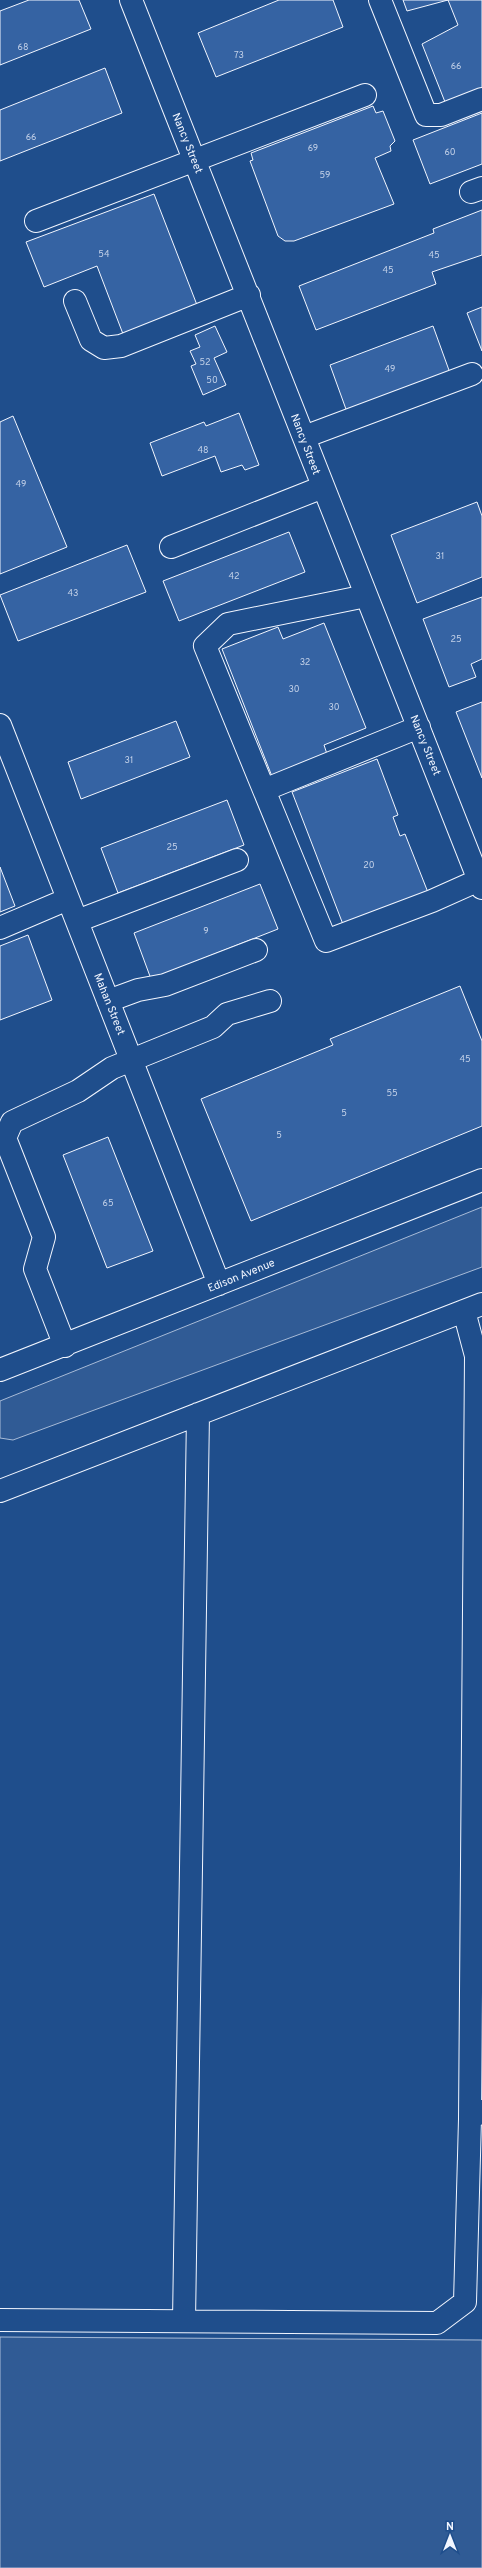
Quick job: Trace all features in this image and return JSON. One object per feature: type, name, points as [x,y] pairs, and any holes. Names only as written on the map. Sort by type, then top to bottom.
[{"type":"street","name":"Nancy Street","points":[[131,0],[480,884]]},
{"type":"street","points":[[380,0],[426,115],[441,115],[482,99]]},
{"type":"street","points":[[36,221],[365,96]]},
{"type":"street","points":[[75,301],[91,340],[104,348],[121,346],[248,296]]},
{"type":"street","points":[[304,438],[472,374]]},
{"type":"street","points":[[171,547],[323,487]]},
{"type":"street","points":[[366,596],[228,624],[205,646],[326,941],[480,884]]},
{"type":"street","name":"Mahan Street","points":[[0,725],[219,1284]]},
{"type":"street","points":[[264,790],[419,727]]},
{"type":"street","points":[[77,921],[238,860]]},
{"type":"street","points":[[0,928],[68,899]]},
{"type":"street","points":[[108,1001],[138,990],[165,985],[256,950]]},
{"type":"street","points":[[65,1346],[36,1269],[44,1237],[5,1138],[12,1122],[78,1091],[112,1068],[213,1027],[227,1014],[270,1001]]},
{"type":"street","name":"Edison Avenue","points":[[0,1370],[65,1346],[482,1180]]},
{"type":"street","points":[[0,1491],[473,1308],[476,1356],[476,2115],[465,2302],[437,2324],[0,2320]]},
{"type":"street","points":[[184,2322],[198,1414]]},
{"type":"shaded area","points":[[482,1207],[482,1267],[13,1440],[0,1438],[0,1401]]},
{"type":"shaded area","points":[[0,2337],[482,2340],[482,2568],[0,2568]]},
{"type":"building","points":[[29,0],[79,0],[91,29],[0,65],[0,11]]},
{"type":"building","points":[[279,0],[333,0],[343,27],[216,77],[198,33]]},
{"type":"building","points":[[403,0],[448,0],[407,11]]},
{"type":"building","points":[[448,0],[482,0],[482,88],[445,102],[422,44],[458,25]]},
{"type":"building","points":[[105,68],[122,113],[0,161],[0,110]]},
{"type":"building","points":[[373,106],[376,113],[383,111],[395,141],[390,146],[391,151],[375,158],[394,204],[294,241],[285,241],[278,236],[250,161],[253,160],[251,153]]},
{"type":"building","points":[[482,113],[482,164],[430,184],[413,140]]},
{"type":"building","points":[[154,194],[197,305],[123,334],[97,266],[44,287],[26,242]]},
{"type":"building","points":[[482,210],[482,255],[432,272],[436,284],[316,330],[299,286],[434,233],[433,229]]},
{"type":"building","points":[[482,307],[482,351],[467,313]]},
{"type":"building","points":[[215,326],[227,352],[214,358],[226,385],[203,395],[191,366],[196,364],[190,351],[200,347],[195,335]]},
{"type":"building","points":[[433,326],[450,373],[347,412],[330,365]]},
{"type":"building","points":[[239,413],[259,465],[245,470],[242,465],[221,472],[215,456],[162,476],[150,443],[204,422],[206,426]]},
{"type":"building","points":[[13,416],[67,547],[0,574],[0,422]]},
{"type":"building","points":[[477,502],[482,516],[482,577],[417,603],[391,535]]},
{"type":"building","points":[[289,532],[305,572],[179,621],[163,581]]},
{"type":"building","points":[[127,545],[146,592],[18,641],[0,595]]},
{"type":"building","points":[[482,597],[482,659],[471,664],[476,677],[449,687],[423,619]]},
{"type":"building","points":[[324,623],[366,728],[324,745],[328,757],[273,779],[222,649],[278,627],[283,639]]},
{"type":"building","points":[[482,702],[482,778],[456,712]]},
{"type":"building","points":[[176,721],[190,757],[81,799],[68,762]]},
{"type":"building","points":[[377,759],[398,815],[393,817],[400,836],[405,834],[429,895],[344,927],[292,792]]},
{"type":"building","points":[[227,800],[244,845],[118,893],[101,848]]},
{"type":"building","points":[[0,867],[15,906],[0,912]]},
{"type":"building","points":[[260,884],[278,929],[151,979],[134,933]]},
{"type":"building","points":[[28,935],[52,1000],[0,1020],[0,946]]},
{"type":"building","points":[[460,986],[482,1041],[482,1126],[251,1221],[201,1099],[333,1045],[330,1039]]},
{"type":"building","points":[[108,1137],[153,1251],[107,1268],[63,1155]]}]
